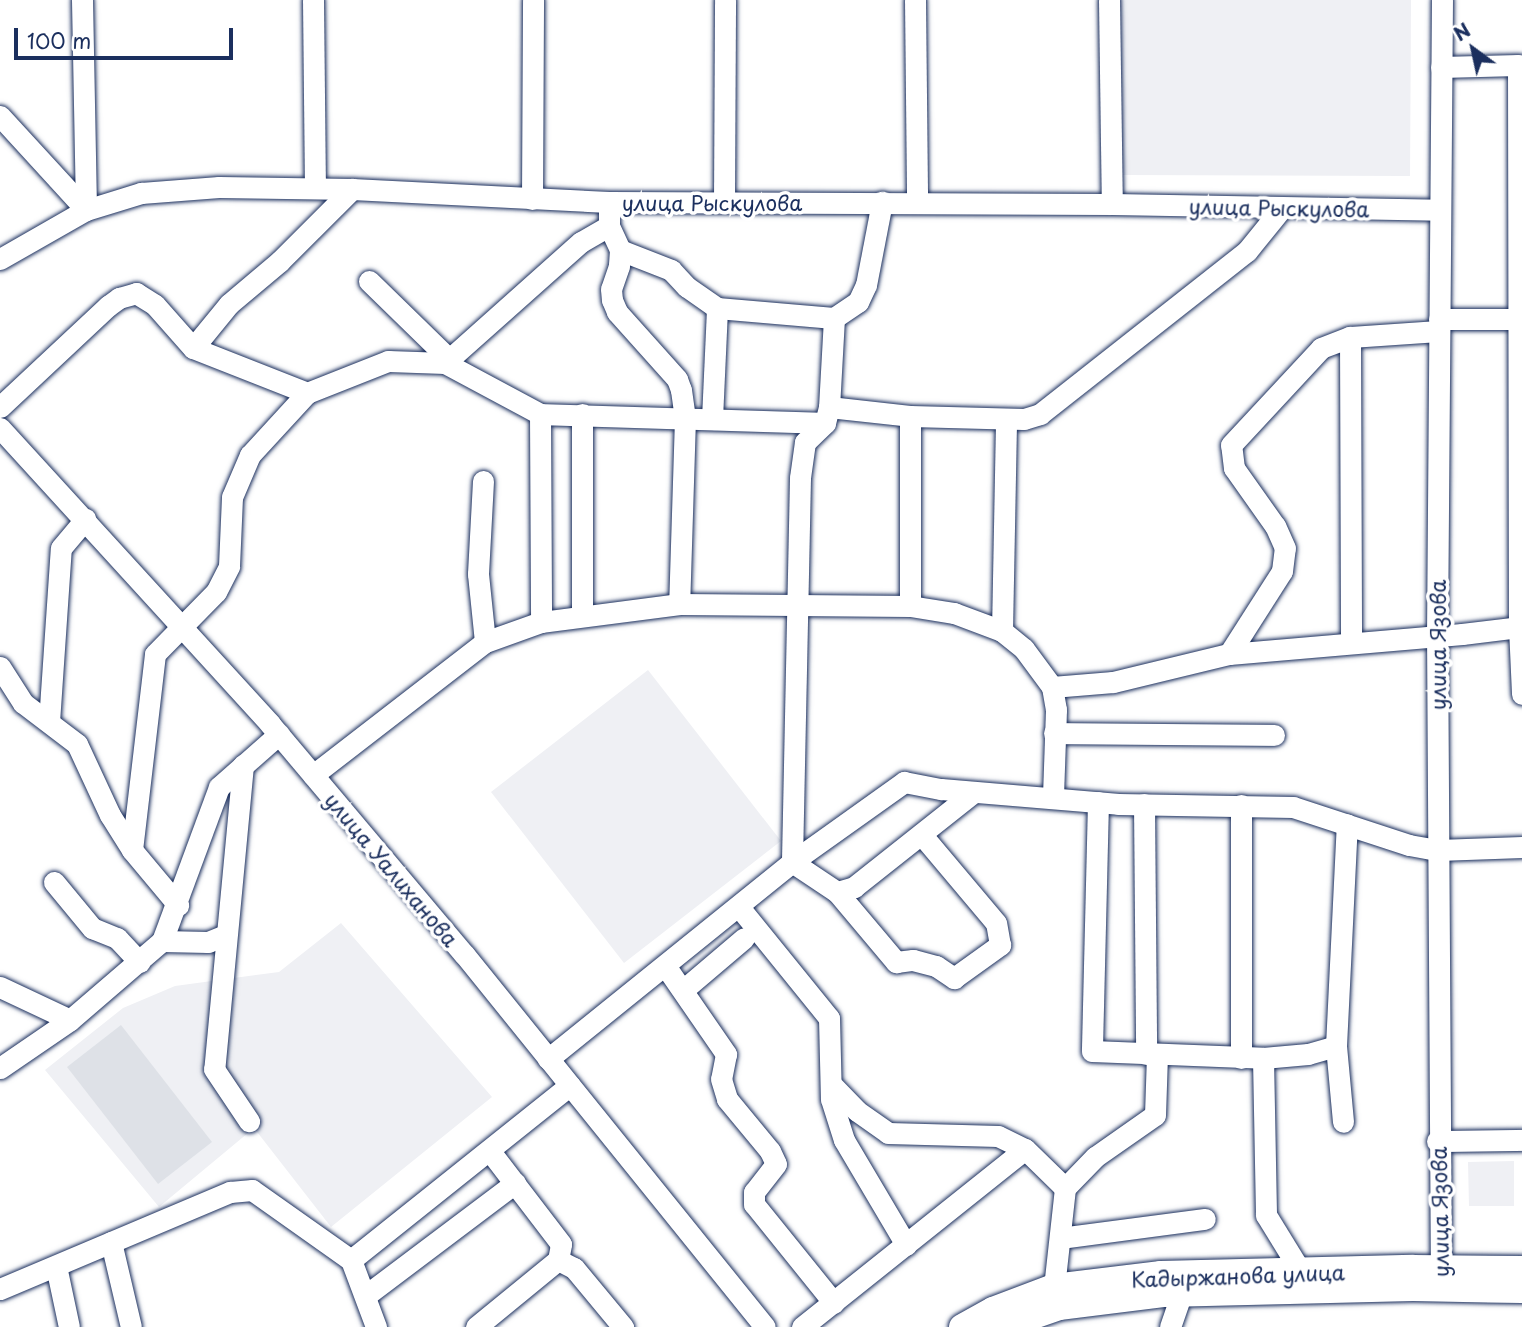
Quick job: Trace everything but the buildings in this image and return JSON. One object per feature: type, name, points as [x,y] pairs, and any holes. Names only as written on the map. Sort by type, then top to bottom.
[{"type":"main road","name":"Кадыржанова улица","points":[[962,1327],[993,1310],[1054,1287],[1441,1279],[1522,1269]]},
{"type":"main road","name":"Кадыржанова улица","points":[[1003,1327],[1059,1307],[1183,1283],[1301,1272],[1441,1279],[1522,1290]]},
{"type":"street","points":[[82,0],[86,210]]},
{"type":"street","points":[[313,0],[315,188]]},
{"type":"street","points":[[533,0],[533,199]]},
{"type":"street","points":[[724,201],[726,0]]},
{"type":"street","points":[[915,0],[917,202]]},
{"type":"street","points":[[1109,0],[1112,204]]},
{"type":"street","name":"улица Язова","points":[[1441,1279],[1437,1141],[1437,636],[1442,0]]},
{"type":"street","points":[[1441,67],[1520,65],[1522,694]]},
{"type":"street","points":[[0,116],[86,210]]},
{"type":"street","name":"улица Рыскулова","points":[[0,259],[86,210],[141,193],[219,187],[352,189],[609,202],[917,202],[1440,210]]},
{"type":"street","points":[[193,348],[229,304],[280,261],[352,189]]},
{"type":"street","points":[[609,202],[609,226],[620,250],[619,266],[611,289],[612,300],[617,312],[677,379],[685,418],[679,604]]},
{"type":"street","points":[[620,250],[671,270],[687,287],[717,308],[834,318],[858,302],[866,285],[882,202]]},
{"type":"street","points":[[369,281],[447,361],[540,414],[712,419],[827,415],[910,416],[1006,421],[1040,414],[1247,251],[1281,209]]},
{"type":"street","points":[[132,850],[155,654],[181,624],[216,592],[229,566],[232,497],[250,454],[307,393],[388,361],[447,361],[581,242],[609,226]]},
{"type":"street","points":[[0,407],[108,306],[127,294],[143,296],[155,305],[193,348],[307,393]]},
{"type":"street","points":[[712,419],[717,308]]},
{"type":"street","points":[[792,862],[795,605],[800,478],[805,442],[827,415],[834,318]]},
{"type":"street","points":[[1229,654],[1282,571],[1285,548],[1275,526],[1234,468],[1231,445],[1321,348],[1350,337],[1439,325],[1520,319]]},
{"type":"street","points":[[1350,337],[1350,633],[1353,641]]},
{"type":"street","points":[[540,414],[541,622]]},
{"type":"street","points":[[582,414],[582,616]]},
{"type":"street","points":[[910,416],[910,606]]},
{"type":"street","points":[[1002,631],[1006,421]]},
{"type":"street","name":"улица Уалиханова","points":[[2,433],[85,519],[279,734],[464,954],[765,1327]]},
{"type":"street","points":[[483,481],[478,573],[485,642]]},
{"type":"street","points":[[49,722],[61,548],[85,519]]},
{"type":"street","points":[[313,775],[485,642],[541,622],[679,604],[910,606],[954,613],[1002,631],[1024,649],[1052,687],[1056,710],[1053,798]]},
{"type":"street","points":[[1052,687],[1113,682],[1229,654],[1353,641],[1437,636],[1520,625]]},
{"type":"street","points":[[4,681],[23,703],[77,744],[110,815],[132,850],[178,905]]},
{"type":"street","points":[[1054,733],[1274,735]]},
{"type":"street","points":[[0,1068],[70,1020],[162,941],[178,905],[219,787],[279,734]]},
{"type":"street","points":[[243,765],[214,1069],[249,1121]]},
{"type":"street","points":[[548,1059],[666,967],[792,862],[904,782],[974,792],[1098,802],[1293,807],[1409,845],[1438,850],[1522,847]]},
{"type":"street","points":[[836,892],[854,887],[974,792]]},
{"type":"street","points":[[1098,802],[1092,1051],[1263,1058],[1308,1054],[1336,1046]]},
{"type":"street","points":[[1054,1287],[1065,1188],[1095,1157],[1155,1115],[1143,804]]},
{"type":"street","points":[[1241,804],[1241,1058]]},
{"type":"street","points":[[1343,1122],[1336,1046],[1347,824]]},
{"type":"street","points":[[792,862],[836,892],[896,962],[912,960],[936,966],[954,978],[1000,945],[996,923],[921,834]]},
{"type":"street","points":[[54,882],[92,928],[117,938],[139,962]]},
{"type":"street","points":[[739,907],[829,1018],[831,1099],[844,1140],[906,1245]]},
{"type":"street","points":[[162,941],[208,942],[225,935]]},
{"type":"street","points":[[683,989],[744,939]]},
{"type":"street","points":[[666,967],[726,1054],[721,1079],[727,1099],[770,1150],[776,1164],[754,1192],[754,1204],[834,1303]]},
{"type":"street","points":[[0,988],[70,1020]]},
{"type":"street","points":[[1263,1058],[1266,1215],[1301,1272]]},
{"type":"street","points":[[831,1084],[857,1111],[888,1133],[998,1136],[1025,1149],[1065,1188]]},
{"type":"street","points":[[351,1260],[570,1085]]},
{"type":"street","points":[[1437,1141],[1522,1140]]},
{"type":"street","points":[[802,1327],[1025,1149]]},
{"type":"street","points":[[476,1327],[558,1260],[561,1244],[490,1151]]},
{"type":"street","points":[[365,1296],[515,1183]]},
{"type":"street","points":[[0,1289],[230,1192],[252,1191],[351,1260],[376,1327]]},
{"type":"street","points":[[1060,1238],[1205,1219]]},
{"type":"street","points":[[111,1242],[131,1327]]},
{"type":"street","points":[[558,1260],[574,1268],[623,1327]]},
{"type":"street","points":[[56,1266],[69,1327]]},
{"type":"street","points":[[1170,1327],[1183,1283]]},
{"type":"shaded area","points":[[1121,0],[1411,0],[1410,176],[1120,175]]},
{"type":"shaded area","points":[[648,670],[781,841],[624,963],[491,792]]},
{"type":"shaded area","points":[[341,923],[492,1097],[331,1227],[254,1128],[159,1207],[45,1070],[123,1008],[175,986],[279,972]]},
{"type":"shaded area","points":[[121,1025],[212,1142],[158,1184],[67,1067]]},
{"type":"shaded area","points":[[1514,1161],[1514,1206],[1469,1206],[1468,1162]]}]
